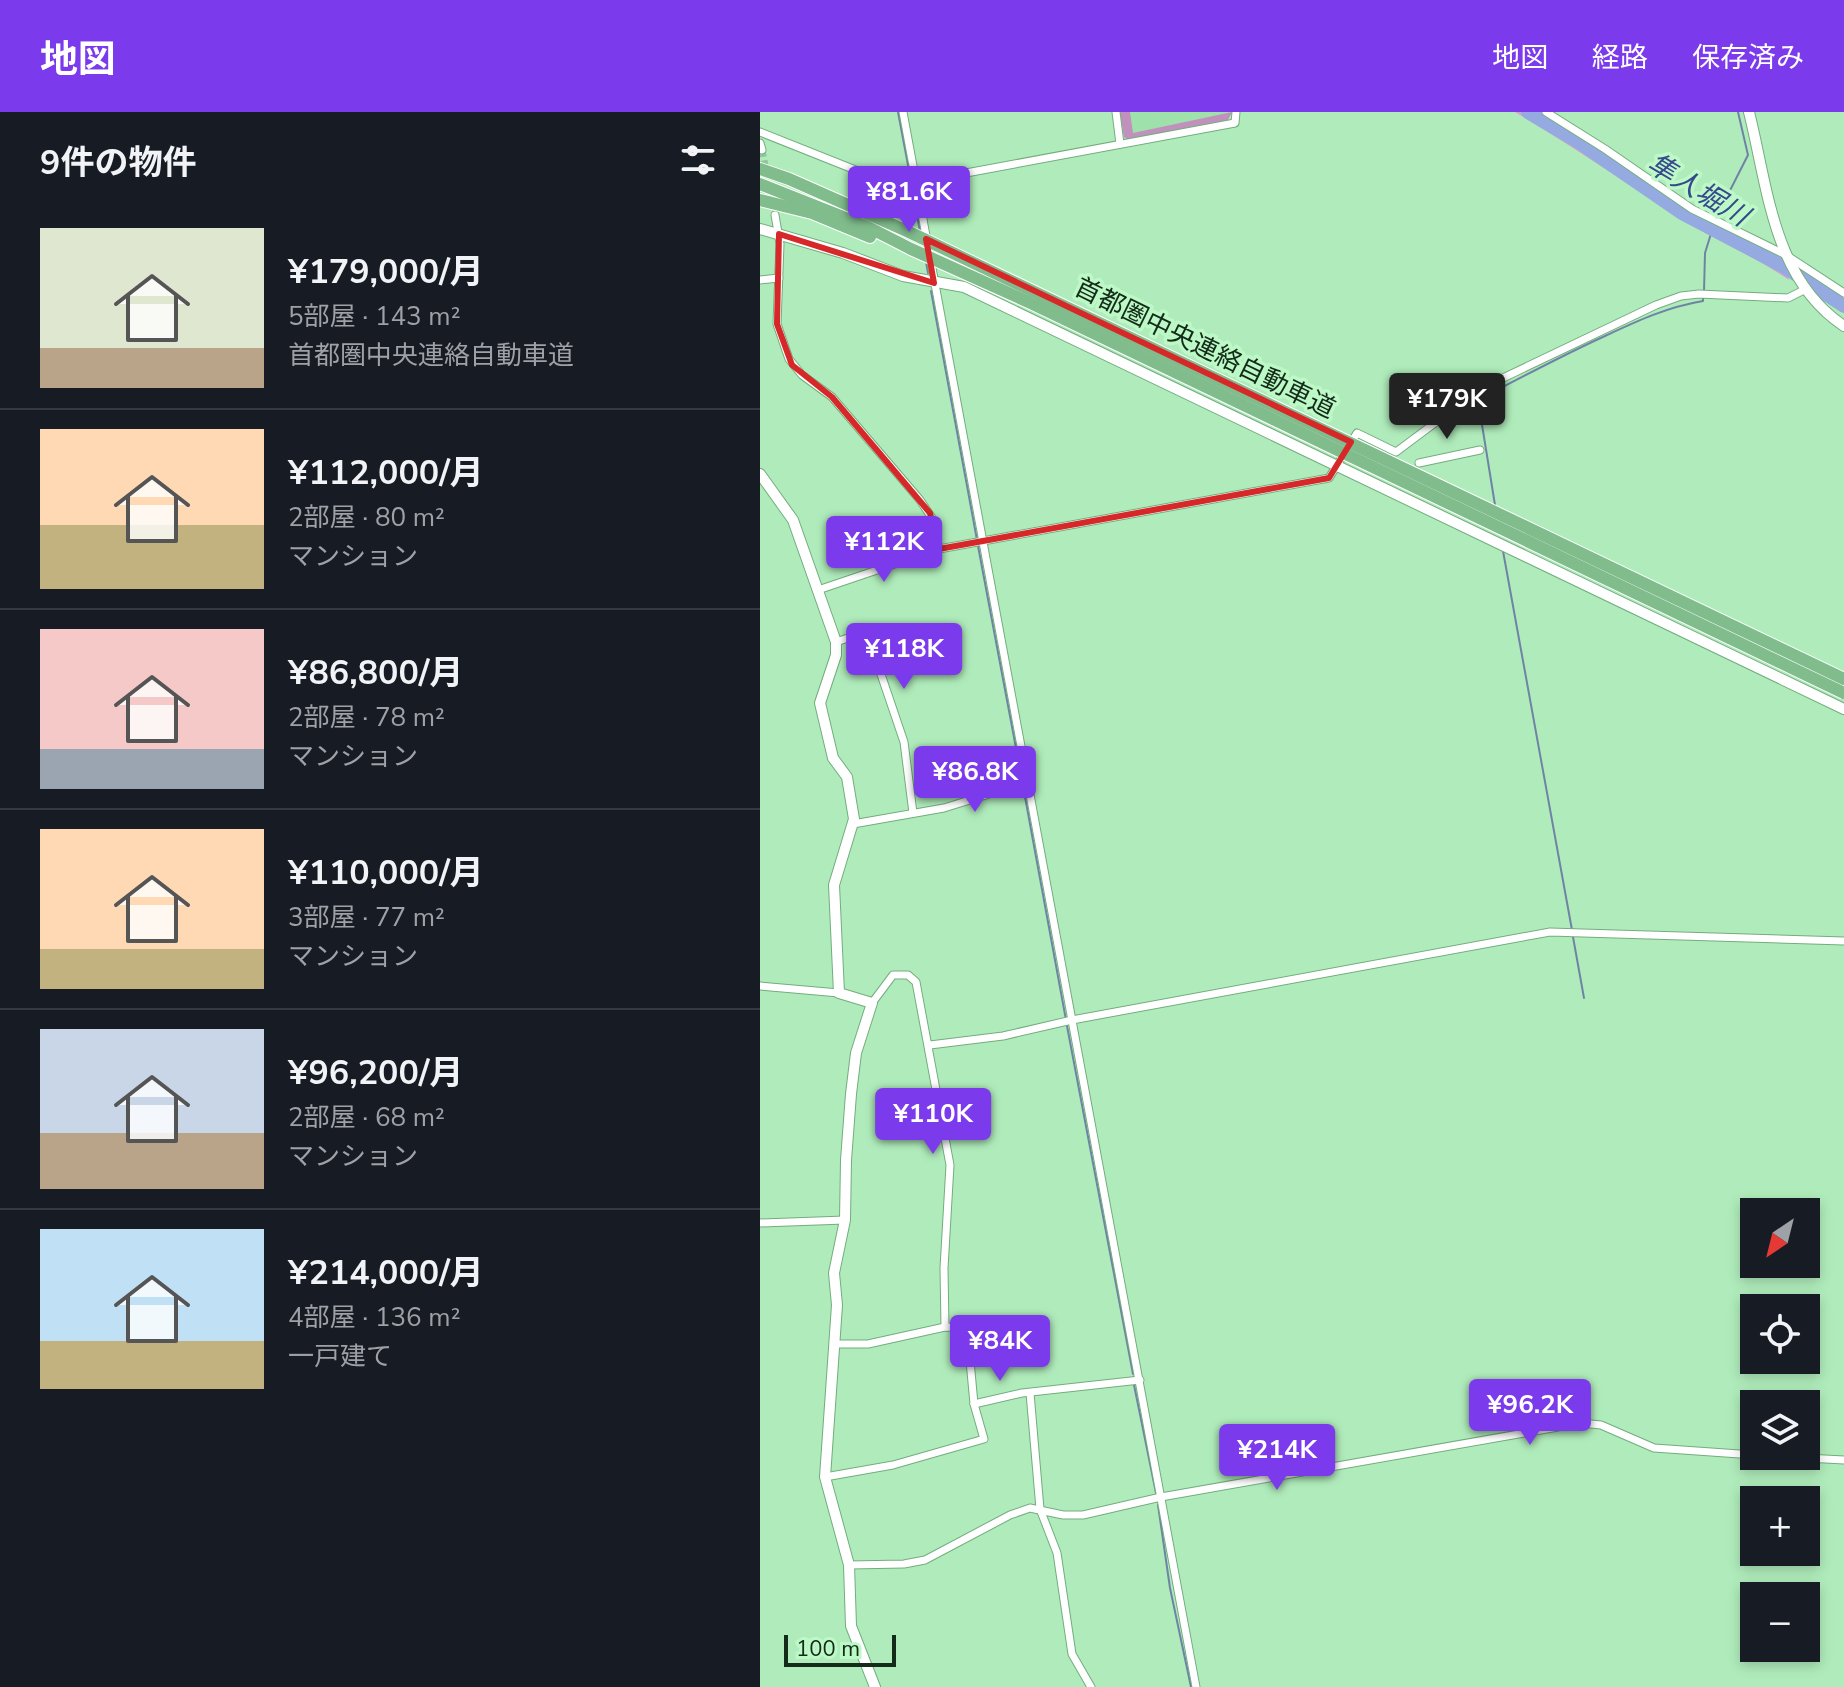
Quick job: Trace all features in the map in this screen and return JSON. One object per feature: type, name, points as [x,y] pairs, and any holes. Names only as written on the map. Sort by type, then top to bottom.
[{"type":"highway","name":"首都圏中央連絡自動車道","points":[[760,169],[907,231],[1844,679]]},
{"type":"highway","name":"首都圏中央連絡自動車道","points":[[760,184],[866,226],[911,251],[1002,290],[1844,693]]},
{"type":"highway","points":[[760,200],[812,213],[911,251]]},
{"type":"street","points":[[903,112],[1196,1687]]},
{"type":"street","points":[[1116,112],[1120,144]]},
{"type":"street","points":[[760,132],[863,173],[885,186],[896,186],[1235,123],[1236,112]]},
{"type":"street","points":[[1546,112],[1692,209],[1844,293]]},
{"type":"street","points":[[1749,112],[1778,239],[1804,290],[1844,326]]},
{"type":"street","points":[[775,215],[779,234],[777,324],[792,365],[832,397],[920,500],[932,518],[939,549]]},
{"type":"street","points":[[760,229],[843,253],[903,276],[964,287],[1844,709]]},
{"type":"street","points":[[760,280],[779,278]]},
{"type":"street","points":[[818,590],[939,549],[1329,478],[1357,433],[1396,452],[1481,390],[1656,305],[1681,296],[1699,294],[1788,298],[1804,290]]},
{"type":"street","points":[[1419,463],[1480,450]]},
{"type":"street","points":[[760,474],[793,520],[836,642],[836,655],[821,693],[820,708],[833,758],[847,777],[853,824],[834,885],[839,993]]},
{"type":"street","points":[[836,642],[863,633],[869,639],[904,742],[913,813]]},
{"type":"street","points":[[853,824],[944,808],[1028,782]]},
{"type":"street","points":[[930,1045],[1003,1036],[1072,1020],[1550,932],[1844,941]]},
{"type":"street","points":[[875,1687],[851,1626],[849,1565],[825,1477],[837,1305],[834,1273],[845,1220],[853,1070],[872,1003],[893,975],[912,977],[919,992],[950,1165],[944,1268],[945,1327]]},
{"type":"street","points":[[760,986],[839,993],[872,1003]]},
{"type":"street","points":[[760,1223],[845,1220]]},
{"type":"street","points":[[825,1477],[893,1465],[984,1439],[974,1404],[969,1330],[945,1327],[868,1344],[834,1344]]},
{"type":"street","points":[[974,1404],[1030,1393],[1140,1380]]},
{"type":"street","points":[[1030,1393],[1040,1509],[1057,1553],[1063,1579],[1072,1654],[1091,1687]]},
{"type":"street","points":[[849,1565],[904,1564],[925,1560],[1010,1515],[1030,1508],[1074,1516],[1161,1497],[1581,1423],[1601,1425],[1654,1448],[1740,1454]]},
{"type":"street","points":[[1820,1459],[1844,1460]]},
{"type":"highlighted area","points":[[779,234],[934,283],[926,239],[1351,442],[1329,478],[939,549],[930,513],[832,397],[792,365],[777,324]]},
{"type":"shaded area","points":[[1120,112],[1232,112],[1228,120],[1127,139],[1124,137]]},
{"type":"shaded area","points":[[1120,112],[1130,112],[1133,133],[1232,112],[1228,120],[1127,139],[1124,137]]},
{"type":"shaded area","points":[[1515,112],[1524,112],[1587,149],[1683,216],[1785,271],[1789,280],[1687,222]]},
{"type":"shaded area","points":[[1531,112],[1539,112],[1594,144],[1687,210],[1772,253],[1781,259],[1781,264],[1685,213],[1589,147]]},
{"type":"waterway","points":[[898,112],[911,181]]},
{"type":"waterway","name":"隼人堀川","points":[[1528,112],[1577,141],[1682,213],[1783,266],[1844,306]]},
{"type":"waterway","points":[[1716,218],[1748,155],[1738,112]]},
{"type":"waterway","points":[[912,187],[920,232]]},
{"type":"waterway","points":[[1704,292],[1705,253],[1714,224]]},
{"type":"waterway","points":[[926,262],[928,273]]},
{"type":"waterway","points":[[931,291],[977,540]]},
{"type":"waterway","points":[[1495,505],[1478,400],[1629,325],[1703,301],[1703,298]]},
{"type":"waterway","points":[[978,546],[1022,780]]},
{"type":"waterway","points":[[1503,551],[1572,930]]},
{"type":"waterway","points":[[1023,786],[1066,1020]]},
{"type":"waterway","points":[[1573,937],[1584,998]]},
{"type":"waterway","points":[[1067,1026],[1133,1374]]},
{"type":"waterway","points":[[1134,1385],[1156,1493]]},
{"type":"waterway","points":[[1158,1505],[1170,1588],[1191,1687]]},
{"type":"tunnel","points":[[762,150],[766,171]]}]
